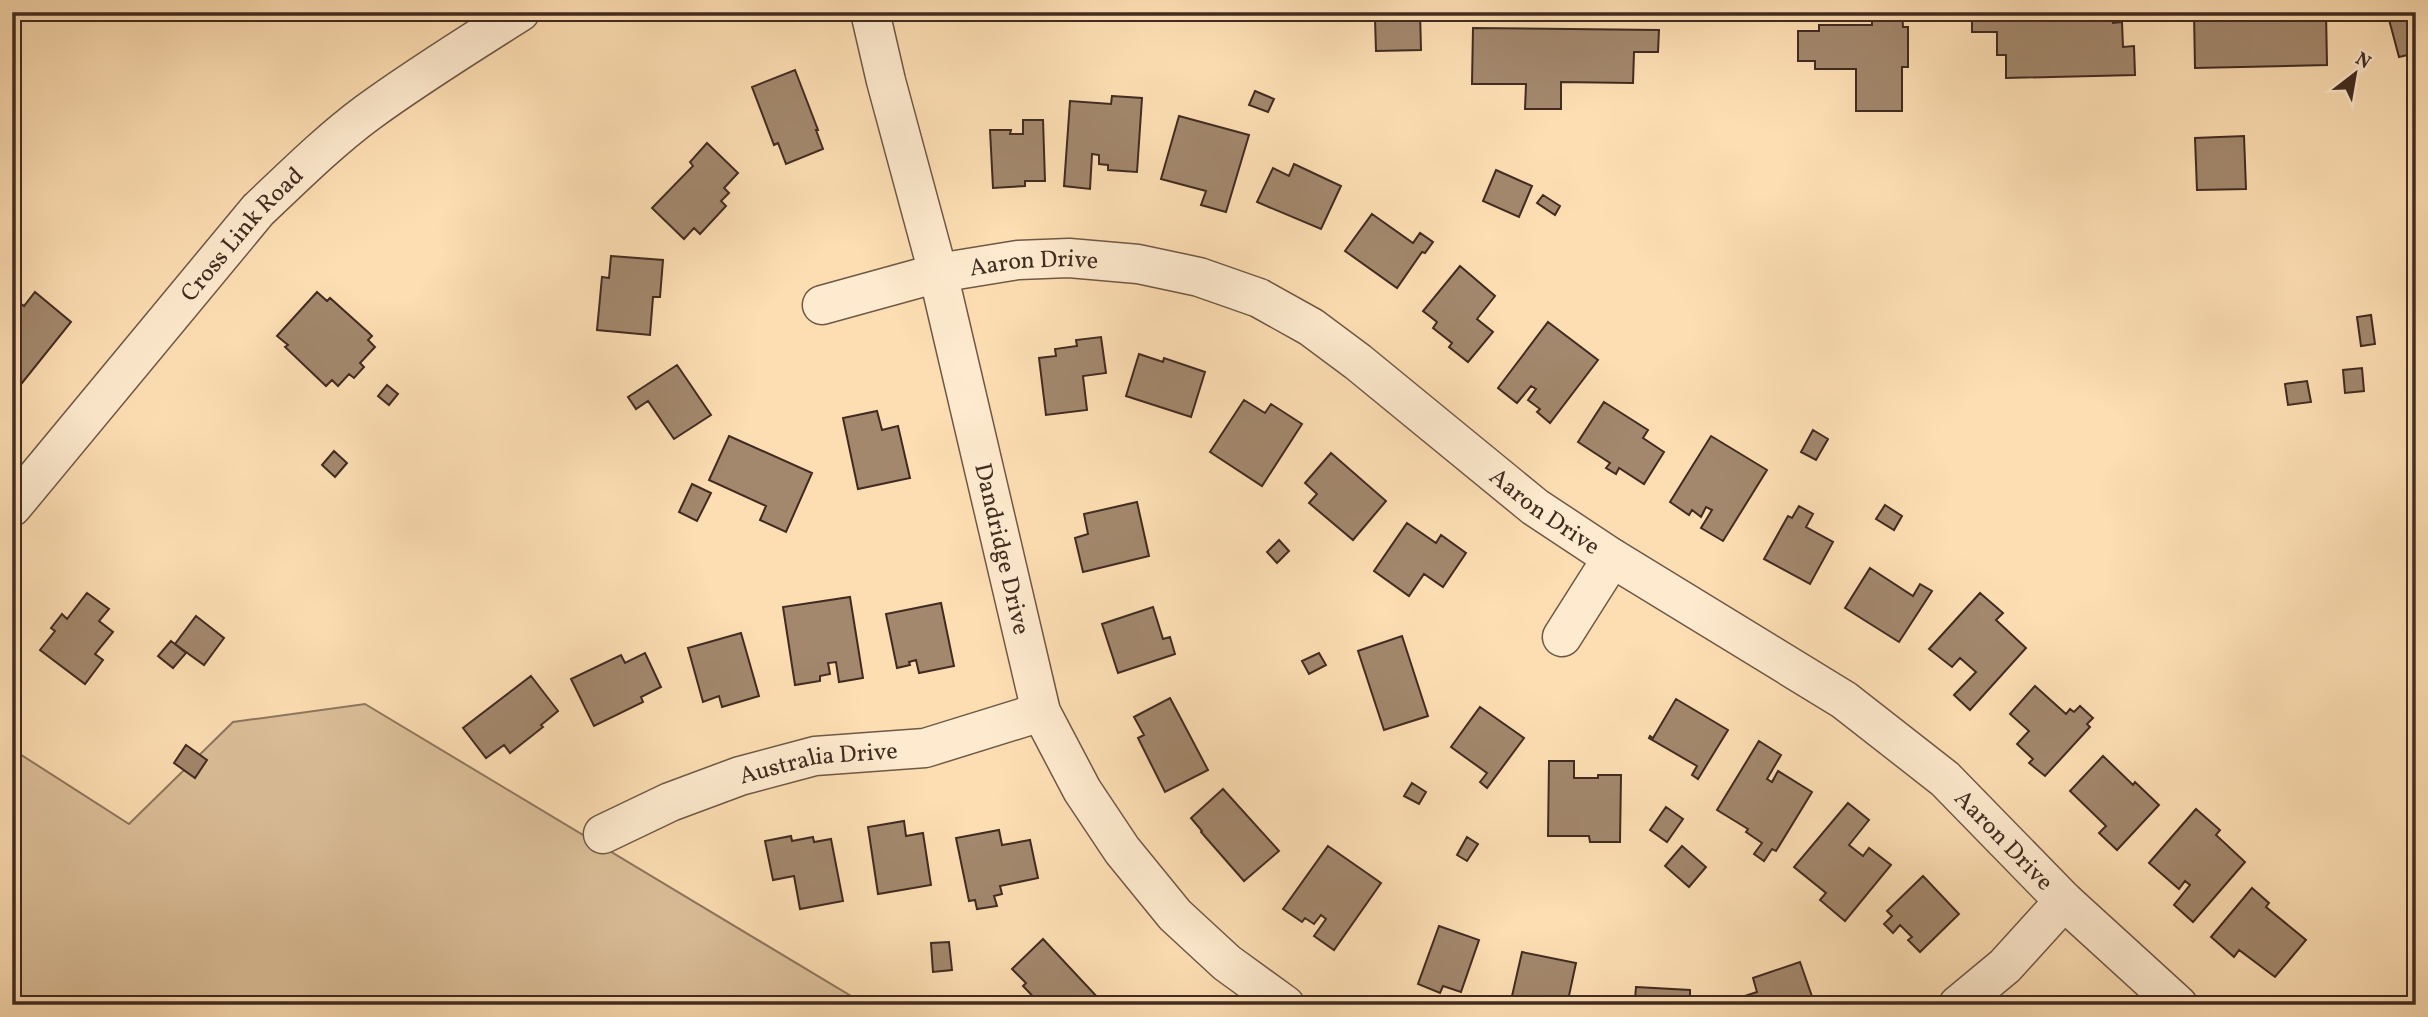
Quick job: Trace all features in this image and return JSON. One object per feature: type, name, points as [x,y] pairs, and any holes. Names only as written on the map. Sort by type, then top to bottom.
[{"type":"street","name":"Cross Link Road","points":[[12,507],[258,210],[365,115],[424,73],[520,12]]},
{"type":"street","name":"Dandridge Drive","points":[[870,12],[938,273],[1041,712],[1082,790],[1122,850],[1175,915],[1227,963],[1285,1005]]},
{"type":"street","name":"Aaron Drive","points":[[822,305],[938,273],[1017,260],[1083,259],[1139,264],[1199,277],[1259,298],[1311,327],[1358,362],[1535,507],[1612,558],[1844,700],[1945,779],[2064,901],[2178,1005]]},
{"type":"street","points":[[1562,638],[1612,558]]},
{"type":"street","name":"Australia Drive","points":[[603,834],[670,802],[740,776],[815,756],[925,748],[1041,712]]},
{"type":"street","points":[[1958,1005],[2005,966],[2064,901]]},
{"type":"shaded area","points":[[365,704],[866,1005],[12,1005],[12,749],[129,824],[233,722]]},
{"type":"building","points":[[1352,12],[1420,12],[1421,50],[1376,51],[1375,19],[1352,20]]},
{"type":"building","points":[[1872,12],[1902,12],[1903,27],[1908,27],[1908,67],[1902,67],[1902,111],[1856,111],[1856,69],[1815,69],[1815,61],[1798,61],[1798,31],[1819,31],[1819,25],[1872,25]]},
{"type":"building","points":[[1972,12],[2112,12],[2113,23],[2122,22],[2123,47],[2134,46],[2135,75],[2006,78],[2006,55],[1997,55],[1997,32],[1972,32]]},
{"type":"building","points":[[2194,12],[2326,12],[2327,65],[2195,68]]},
{"type":"building","points":[[2387,12],[2416,12],[2416,53],[2399,57]]},
{"type":"building","points":[[1473,28],[1659,30],[1658,52],[1634,52],[1633,83],[1561,82],[1561,109],[1525,109],[1526,84],[1472,84]]},
{"type":"building","points":[[795,70],[823,149],[786,164],[778,143],[774,145],[752,87]]},
{"type":"building","points":[[1255,91],[1274,99],[1268,112],[1249,105]]},
{"type":"building","points":[[1112,96],[1142,98],[1137,172],[1108,170],[1108,165],[1099,164],[1099,155],[1092,154],[1090,189],[1064,186],[1070,101],[1111,104]]},
{"type":"building","points":[[1179,116],[1249,135],[1226,212],[1201,205],[1206,191],[1161,179]]},
{"type":"building","points":[[1023,120],[1043,120],[1045,181],[1025,181],[1025,186],[993,188],[990,130],[1011,130],[1010,134],[1023,134]]},
{"type":"building","points":[[2244,136],[2246,189],[2197,190],[2195,138]]},
{"type":"building","points":[[707,143],[738,173],[724,188],[729,193],[721,201],[726,206],[700,234],[694,228],[684,239],[652,208],[693,166],[690,162]]},
{"type":"building","points":[[1294,164],[1341,186],[1321,229],[1257,202],[1273,168],[1289,176]]},
{"type":"building","points":[[1496,170],[1532,186],[1519,217],[1483,201]]},
{"type":"building","points":[[1543,195],[1560,206],[1555,215],[1537,203]]},
{"type":"building","points":[[1372,214],[1413,243],[1420,233],[1433,242],[1425,253],[1422,252],[1397,288],[1345,251]]},
{"type":"building","points":[[611,256],[663,260],[660,297],[653,297],[650,335],[597,330],[602,277],[609,278]]},
{"type":"building","points":[[1460,266],[1495,296],[1477,319],[1493,332],[1468,362],[1449,347],[1452,343],[1433,328],[1437,322],[1423,311]]},
{"type":"building","points":[[35,292],[71,322],[18,388],[12,383],[12,297],[24,306]]},
{"type":"building","points":[[317,292],[327,301],[330,298],[369,333],[372,336],[368,340],[375,347],[360,363],[364,367],[354,378],[349,374],[338,386],[332,380],[326,386],[277,336]]},
{"type":"building","points":[[2371,315],[2375,344],[2361,346],[2357,317]]},
{"type":"building","points":[[1548,322],[1598,360],[1550,423],[1537,412],[1540,409],[1528,400],[1536,389],[1531,386],[1517,403],[1498,388]]},
{"type":"building","points":[[1101,337],[1106,373],[1083,376],[1087,410],[1046,415],[1039,358],[1056,356],[1055,349],[1077,346],[1076,340]]},
{"type":"building","points":[[1139,354],[1163,362],[1164,358],[1205,372],[1191,417],[1126,396]]},
{"type":"building","points":[[677,365],[711,415],[674,439],[648,401],[636,409],[628,397]]},
{"type":"building","points":[[2362,368],[2364,391],[2345,393],[2343,370]]},
{"type":"building","points":[[2307,381],[2311,402],[2288,405],[2285,384]]},
{"type":"building","points":[[387,385],[398,394],[389,405],[378,396]]},
{"type":"building","points":[[1244,400],[1265,413],[1271,404],[1302,424],[1262,486],[1210,452]]},
{"type":"building","points":[[1604,402],[1648,430],[1643,438],[1664,452],[1644,484],[1619,468],[1616,474],[1606,468],[1610,463],[1578,442]]},
{"type":"building","points":[[877,411],[882,430],[898,426],[910,478],[858,489],[843,418]]},
{"type":"building","points":[[1813,430],[1828,439],[1816,460],[1801,452]]},
{"type":"building","points":[[729,436],[812,473],[786,532],[760,520],[766,506],[709,480]]},
{"type":"building","points":[[1711,436],[1767,470],[1723,541],[1701,528],[1712,510],[1706,507],[1701,517],[1692,510],[1689,515],[1670,502]]},
{"type":"building","points":[[334,451],[347,463],[335,477],[322,465]]},
{"type":"building","points":[[1331,453],[1386,501],[1353,540],[1309,503],[1317,494],[1305,483]]},
{"type":"building","points":[[692,484],[711,493],[697,521],[679,512]]},
{"type":"building","points":[[1137,502],[1149,556],[1083,572],[1075,538],[1088,534],[1084,514]]},
{"type":"building","points":[[1885,505],[1902,516],[1894,530],[1876,519]]},
{"type":"building","points":[[1799,506],[1813,514],[1806,527],[1833,542],[1810,584],[1764,559],[1788,516],[1792,518]]},
{"type":"building","points":[[1407,523],[1436,543],[1441,535],[1466,553],[1443,587],[1424,574],[1409,596],[1374,571]]},
{"type":"building","points":[[1279,540],[1289,551],[1277,563],[1267,552]]},
{"type":"building","points":[[1870,568],[1913,596],[1920,584],[1932,591],[1899,642],[1845,608]]},
{"type":"building","points":[[87,593],[109,609],[99,621],[113,632],[95,654],[103,660],[85,684],[40,650],[55,631],[51,628],[62,614],[67,619]]},
{"type":"building","points":[[1980,593],[2003,613],[1996,620],[2026,648],[1970,710],[1954,695],[1976,672],[1960,658],[1952,667],[1929,649]]},
{"type":"building","points":[[850,597],[863,678],[839,682],[836,662],[828,663],[830,674],[820,676],[820,681],[795,685],[783,607]]},
{"type":"building","points":[[941,603],[954,666],[919,673],[916,660],[909,662],[910,665],[897,668],[886,614]]},
{"type":"building","points":[[1153,607],[1163,639],[1170,637],[1175,654],[1118,673],[1102,624]]},
{"type":"building","points":[[196,616],[224,638],[204,665],[175,644]]},
{"type":"building","points":[[741,633],[759,696],[722,707],[719,696],[703,702],[688,648]]},
{"type":"building","points":[[1402,636],[1428,716],[1384,730],[1358,651]]},
{"type":"building","points":[[171,641],[186,653],[173,668],[158,656]]},
{"type":"building","points":[[645,653],[661,687],[641,697],[643,702],[594,726],[571,679],[621,655],[625,663]]},
{"type":"building","points":[[1319,653],[1326,665],[1309,674],[1302,661]]},
{"type":"building","points":[[531,676],[558,711],[541,725],[543,727],[510,753],[504,745],[486,758],[463,728]]},
{"type":"building","points":[[2035,686],[2066,714],[2070,709],[2074,712],[2080,706],[2093,718],[2087,724],[2090,727],[2045,776],[2029,763],[2033,759],[2017,744],[2029,731],[2010,714]]},
{"type":"building","points":[[1170,698],[1208,770],[1165,792],[1138,738],[1144,735],[1134,717]]},
{"type":"building","points":[[1676,699],[1728,730],[1698,779],[1692,775],[1697,766],[1649,738],[1653,738]]},
{"type":"building","points":[[1480,707],[1524,738],[1487,788],[1480,782],[1487,773],[1451,747]]},
{"type":"building","points":[[1759,741],[1781,755],[1767,779],[1772,782],[1778,771],[1812,792],[1776,851],[1772,849],[1764,861],[1754,854],[1762,843],[1746,832],[1748,829],[1717,810]]},
{"type":"building","points":[[186,745],[207,760],[195,778],[174,763]]},
{"type":"building","points":[[2103,756],[2159,805],[2117,850],[2099,833],[2106,826],[2070,791]]},
{"type":"building","points":[[1549,761],[1574,761],[1574,778],[1621,775],[1620,842],[1590,842],[1589,836],[1548,836]]},
{"type":"building","points":[[1412,783],[1426,792],[1419,804],[1404,796]]},
{"type":"building","points":[[1223,789],[1279,851],[1244,881],[1191,818]]},
{"type":"building","points":[[1848,803],[1869,820],[1849,845],[1863,856],[1869,848],[1891,865],[1845,921],[1820,900],[1826,893],[1794,867]]},
{"type":"building","points":[[1666,807],[1683,819],[1667,842],[1650,830]]},
{"type":"building","points":[[2196,809],[2220,830],[2216,835],[2245,862],[2193,922],[2174,905],[2190,885],[2185,881],[2179,889],[2149,863]]},
{"type":"building","points":[[904,821],[906,836],[923,833],[931,885],[878,894],[868,827]]},
{"type":"building","points":[[999,830],[1002,845],[1030,840],[1038,878],[1000,886],[1002,894],[994,896],[997,906],[977,909],[975,900],[969,901],[956,838]]},
{"type":"building","points":[[791,836],[792,841],[813,837],[814,842],[831,839],[843,901],[800,909],[794,876],[773,880],[765,841]]},
{"type":"building","points":[[1467,837],[1478,844],[1467,861],[1457,855]]},
{"type":"building","points":[[1328,846],[1381,883],[1334,950],[1314,936],[1326,919],[1321,915],[1314,924],[1305,918],[1302,922],[1283,909]]},
{"type":"building","points":[[1682,846],[1706,867],[1689,887],[1665,866]]},
{"type":"building","points":[[1923,876],[1959,914],[1920,952],[1908,940],[1912,937],[1900,925],[1893,933],[1884,924],[1892,916],[1887,911]]},
{"type":"building","points":[[2252,888],[2269,903],[2266,907],[2306,940],[2275,977],[2239,950],[2234,957],[2211,937]]},
{"type":"building","points":[[1439,926],[1479,940],[1461,992],[1443,986],[1440,993],[1418,984]]},
{"type":"building","points":[[1043,939],[1100,1000],[1095,1005],[1041,1005],[1023,986],[1026,983],[1012,969]]},
{"type":"building","points":[[949,942],[952,970],[933,972],[931,943]]},
{"type":"building","points":[[1522,952],[1576,963],[1567,1005],[1510,1005]]},
{"type":"building","points":[[1800,962],[1815,1005],[1741,1005],[1739,998],[1757,992],[1753,978]]},
{"type":"building","points":[[1636,987],[1690,990],[1690,1005],[1619,1005],[1619,998],[1635,999]]}]
